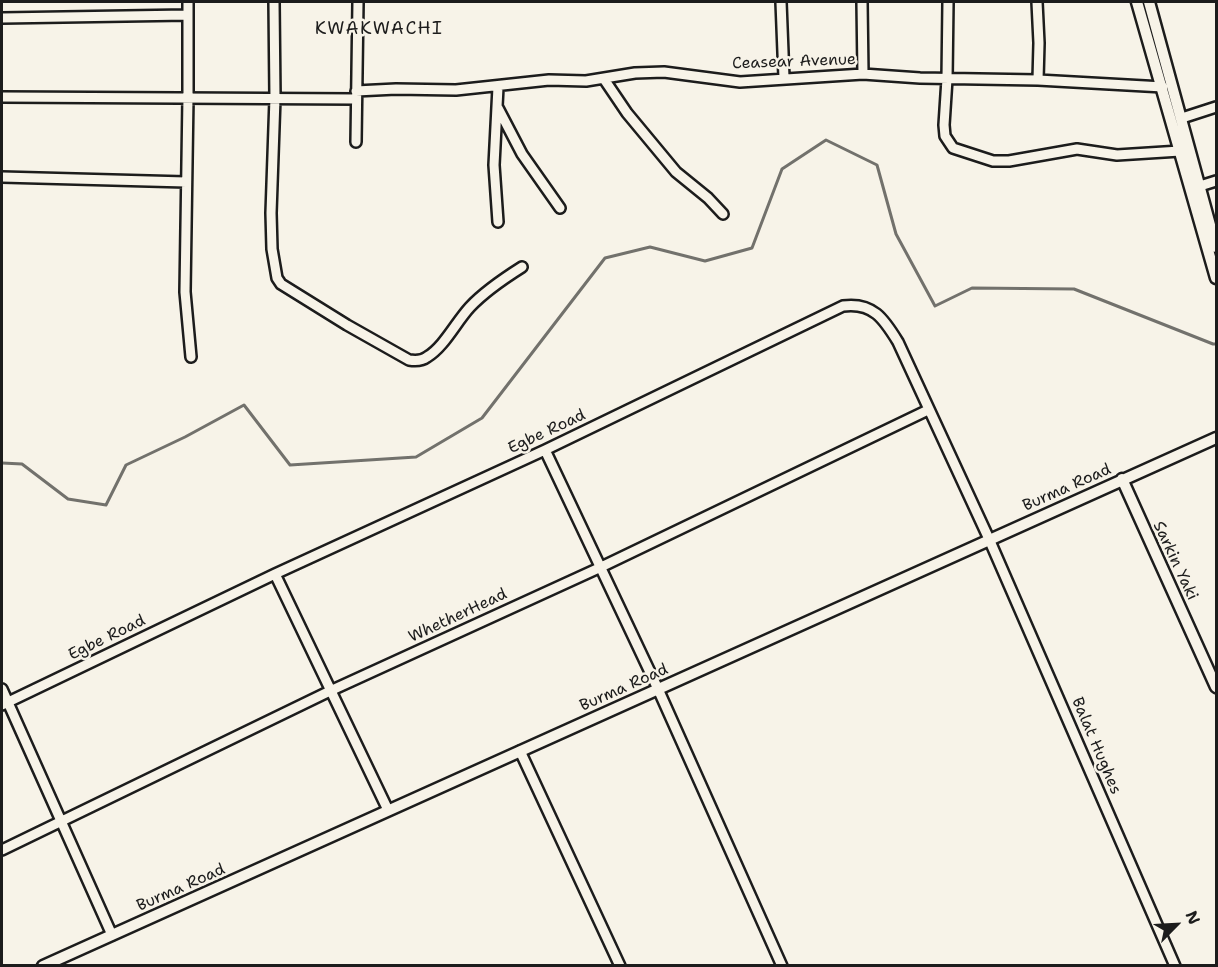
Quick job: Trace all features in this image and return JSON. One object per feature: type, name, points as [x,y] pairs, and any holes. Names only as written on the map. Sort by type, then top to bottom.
[{"type":"street","points":[[188,2],[184,292],[190,357]]},
{"type":"street","points":[[274,2],[275,98],[271,213],[275,271],[281,284],[346,326],[409,360],[416,361],[429,357],[469,308],[492,286],[522,267]]},
{"type":"street","points":[[356,142],[358,2]]},
{"type":"street","points":[[781,2],[784,78]]},
{"type":"street","points":[[862,2],[863,74]]},
{"type":"street","points":[[948,2],[945,136],[953,148],[993,161],[1009,162],[1077,149],[1117,155],[1180,151]]},
{"type":"street","points":[[1037,2],[1038,80]]},
{"type":"street","points":[[1137,2],[1216,278]]},
{"type":"street","points":[[1149,2],[1216,247]]},
{"type":"street","points":[[2,18],[187,15]]},
{"type":"street","name":"Ceasear Avenue","points":[[2,98],[275,98],[356,95],[396,89],[456,90],[549,80],[604,79],[635,73],[664,72],[740,82],[863,74],[1163,87]]},
{"type":"street","points":[[604,79],[627,113],[676,172],[708,198],[723,214]]},
{"type":"street","points":[[498,87],[494,165],[498,222]]},
{"type":"street","points":[[497,106],[528,163],[561,208]]},
{"type":"street","points":[[1182,118],[1216,107]]},
{"type":"street","points":[[2,177],[186,182]]},
{"type":"street","points":[[1200,186],[1216,181]]},
{"type":"street","name":"Egbe Road","points":[[4,704],[275,574],[545,450],[843,306],[857,304],[877,314],[887,324],[989,539]]},
{"type":"street","name":"WhetherHead","points":[[2,850],[330,691],[599,568],[928,410]]},
{"type":"street","name":"Burma Road","points":[[44,966],[1216,438]]},
{"type":"street","points":[[545,450],[658,689],[782,966]]},
{"type":"street","name":"Sarkin Yaki","points":[[1122,479],[1216,687]]},
{"type":"street","name":"Balat Hughes","points":[[989,539],[1175,966]]},
{"type":"street","points":[[275,574],[388,810]]},
{"type":"street","points":[[2,689],[4,704],[61,821],[112,935]]},
{"type":"street","points":[[520,751],[620,966]]},
{"type":"waterway","points":[[2,463],[22,464],[68,499],[106,505],[126,465],[244,405],[290,465],[416,457],[482,418],[605,258],[650,247],[705,261],[752,248],[782,169],[826,140],[877,165],[896,234],[935,306],[972,288],[1074,289],[1216,344]]},
{"type":"district","name":"KWAKWACHI","points":[[379,29]]}]
